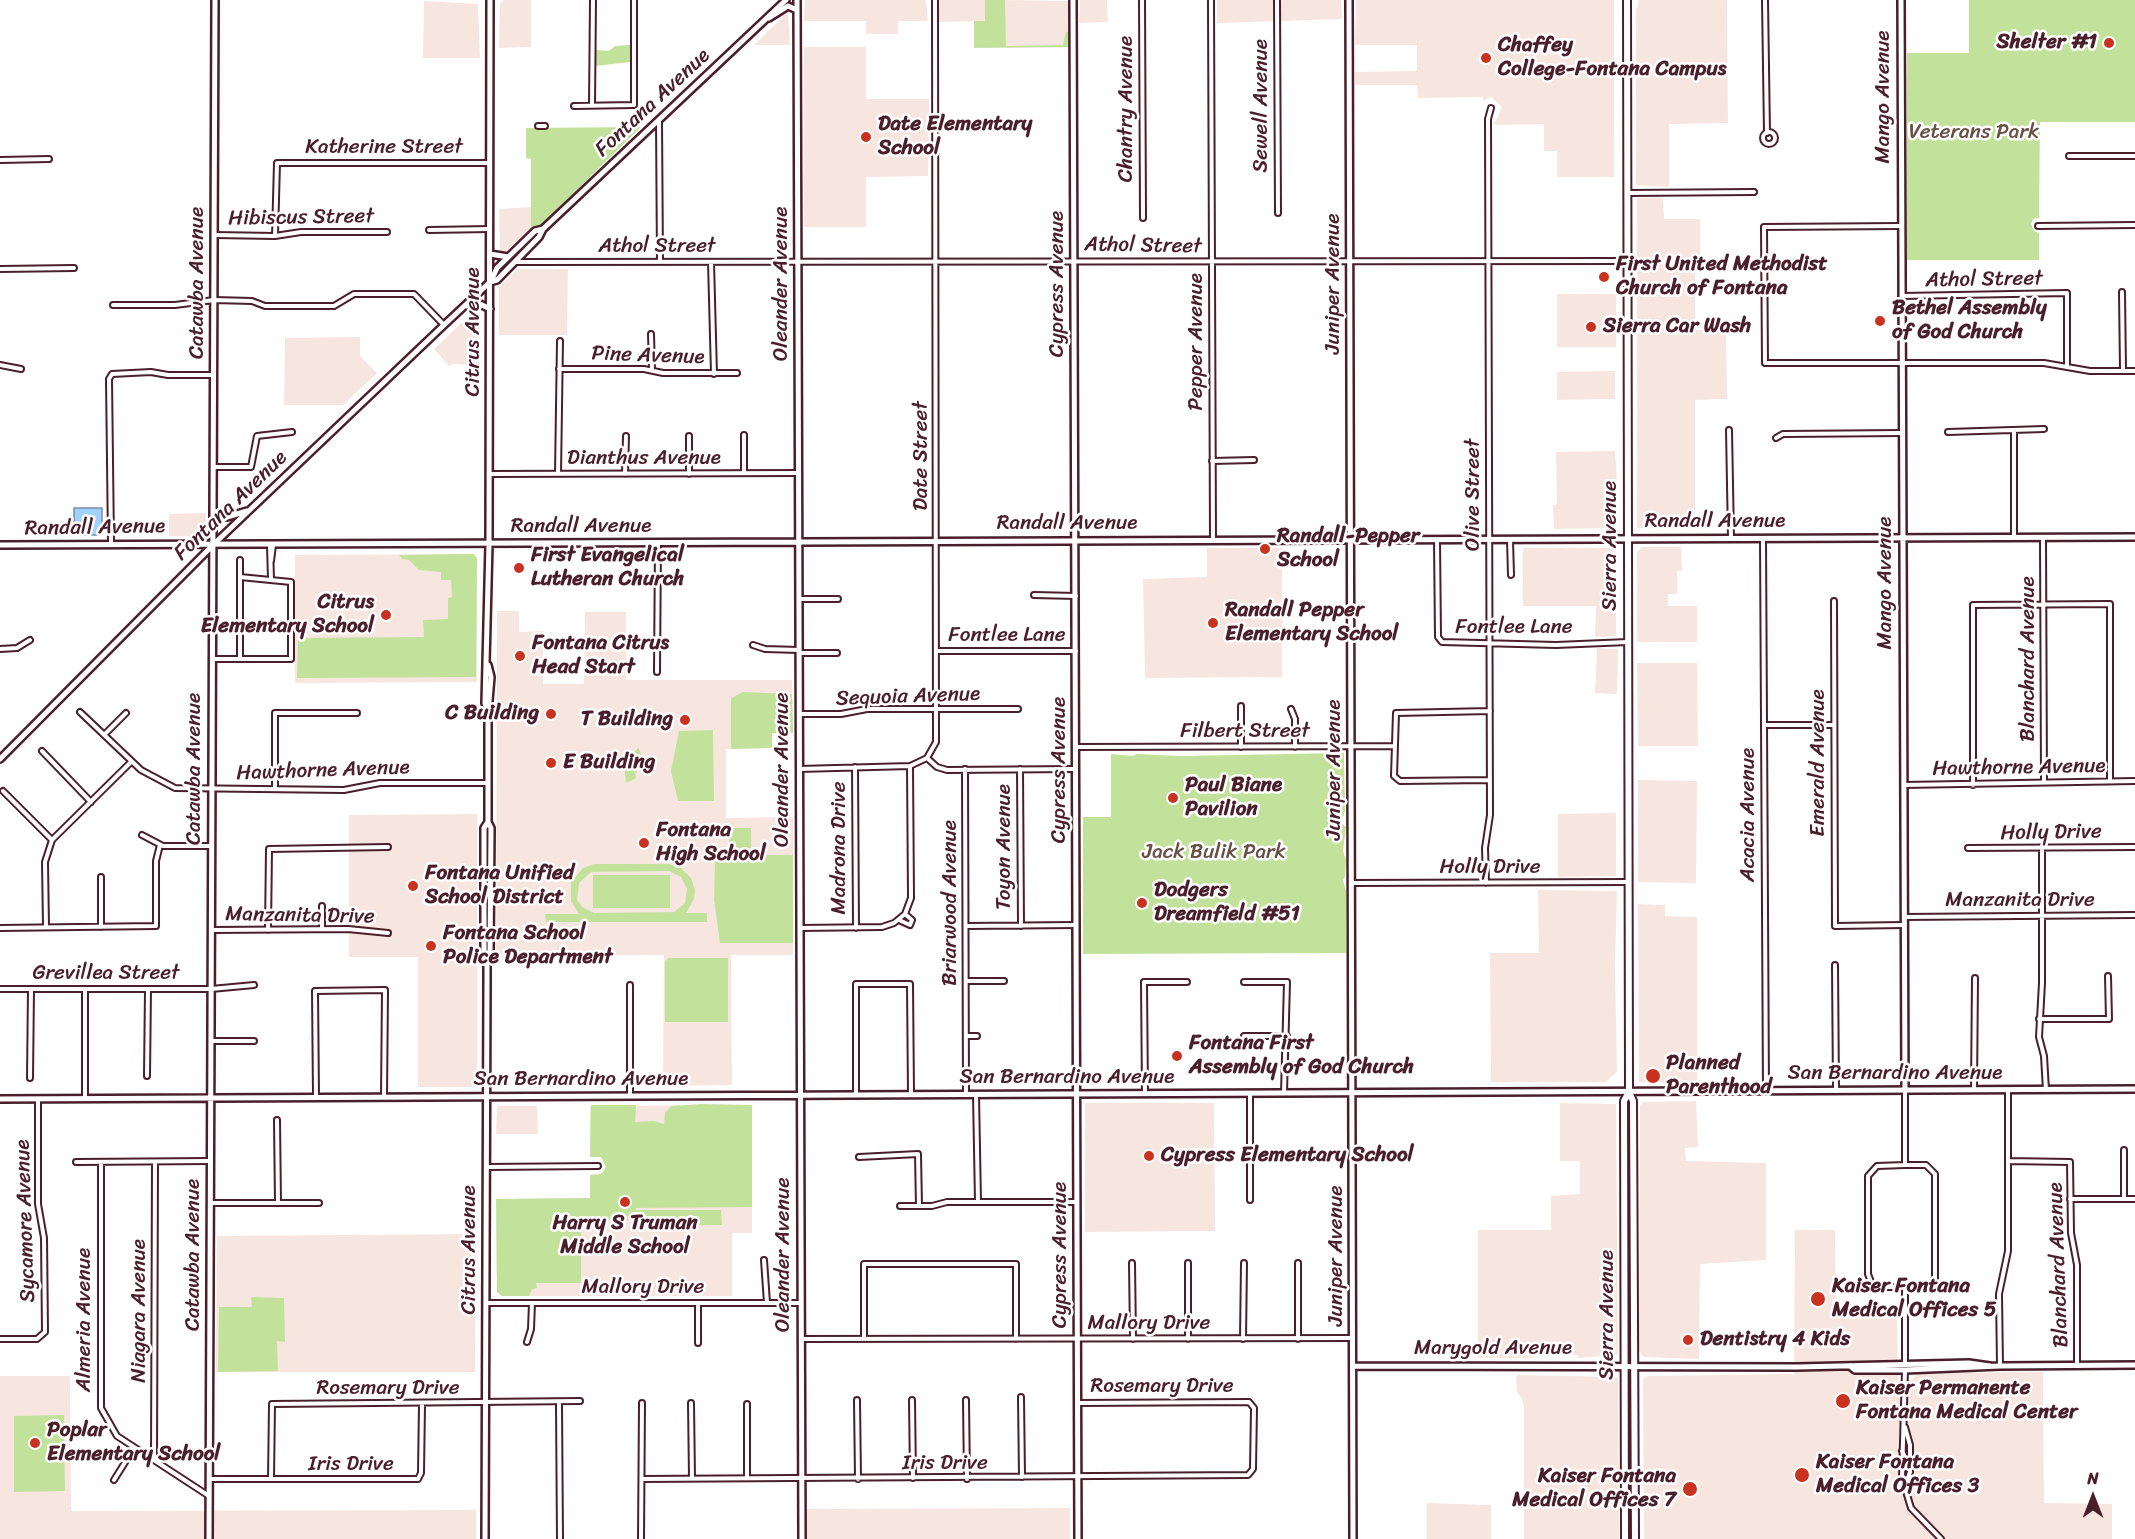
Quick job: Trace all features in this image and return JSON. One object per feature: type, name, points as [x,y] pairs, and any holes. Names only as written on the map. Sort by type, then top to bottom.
[{"type":"main road","name":"Sierra Avenue","points":[[1626,0],[1629,1092],[1633,1101],[1635,1539]]},
{"type":"main road","name":"Sierra Avenue","points":[[1625,1539],[1624,1101],[1629,1092]]},
{"type":"main road","points":[[1624,1197],[1629,1209],[1629,1244],[1634,1245]]},
{"type":"street","name":"Catawba Avenue","points":[[209,1539],[215,0]]},
{"type":"street","name":"Citrus Avenue","points":[[485,1539],[487,960],[484,957],[484,828],[488,822],[488,714],[485,668],[488,665],[489,544],[490,0]]},
{"type":"street","points":[[592,105],[593,0]]},
{"type":"street","points":[[574,106],[633,105],[634,0]]},
{"type":"street","name":"Fontana Avenue","points":[[490,282],[497,280],[540,237],[543,229],[786,0]]},
{"type":"street","name":"Oleander Avenue","points":[[797,0],[802,1539]]},
{"type":"street","name":"Date Street","points":[[927,758],[936,742],[938,709],[935,0]]},
{"type":"street","name":"Cypress Avenue","points":[[1073,0],[1078,925],[1078,1539]]},
{"type":"street","name":"Chantry Avenue","points":[[1142,0],[1143,218]]},
{"type":"street","name":"Pepper Avenue","points":[[1212,0],[1213,540]]},
{"type":"street","name":"Sewell Avenue","points":[[1277,0],[1278,213]]},
{"type":"street","name":"Juniper Avenue","points":[[1349,0],[1353,1539]]},
{"type":"street","points":[[1766,0],[1767,133]]},
{"type":"street","name":"Mango Avenue","points":[[1900,0],[1905,1165]]},
{"type":"street","points":[[767,18],[788,6],[797,10]]},
{"type":"street","name":"Olive Street","points":[[1485,883],[1490,780],[1488,119],[1491,108]]},
{"type":"street","points":[[659,120],[660,262]]},
{"type":"street","points":[[538,126],[545,126]]},
{"type":"street","points":[[2069,156],[2135,156]]},
{"type":"street","points":[[0,160],[49,159]]},
{"type":"street","name":"Katherine Street","points":[[275,236],[277,163],[490,163]]},
{"type":"street","points":[[1627,193],[1754,192]]},
{"type":"street","points":[[2038,226],[2135,225]]},
{"type":"street","points":[[1901,226],[1764,227],[1765,363],[2044,363],[2090,371],[2135,371]]},
{"type":"street","points":[[429,230],[490,229]]},
{"type":"street","name":"Fontana Avenue","points":[[0,759],[214,544],[490,282],[497,268],[508,257],[535,231],[543,229]]},
{"type":"street","name":"Hibiscus Street","points":[[214,235],[275,236],[301,232],[387,232]]},
{"type":"street","points":[[490,254],[508,257]]},
{"type":"street","name":"Athol Street","points":[[515,262],[1627,261]]},
{"type":"street","points":[[711,262],[714,374]]},
{"type":"street","points":[[0,269],[74,268]]},
{"type":"street","points":[[2122,292],[2122,371]]},
{"type":"street","name":"Athol Street","points":[[1901,296],[2067,293],[2067,366]]},
{"type":"street","points":[[113,305],[175,305],[214,300],[252,301],[265,306],[334,306],[354,294],[414,294],[444,325]]},
{"type":"street","points":[[464,306],[480,304],[490,309]]},
{"type":"street","points":[[651,334],[652,370]]},
{"type":"street","points":[[558,474],[560,341]]},
{"type":"street","points":[[0,365],[21,369]]},
{"type":"street","name":"Pine Avenue","points":[[559,369],[652,370],[663,374],[737,373]]},
{"type":"street","points":[[111,543],[109,379],[111,374],[151,372],[168,375],[214,375]]},
{"type":"street","points":[[1948,432],[2044,429]]},
{"type":"street","points":[[1729,430],[1731,538]]},
{"type":"street","points":[[2014,430],[2014,537]]},
{"type":"street","points":[[214,467],[251,467],[257,436],[292,432]]},
{"type":"street","points":[[1776,438],[1783,434],[1902,433]]},
{"type":"street","points":[[744,435],[744,473]]},
{"type":"street","points":[[625,474],[626,436]]},
{"type":"street","points":[[689,436],[689,474]]},
{"type":"street","points":[[1212,461],[1254,460]]},
{"type":"street","name":"Dianthus Avenue","points":[[489,474],[799,473]]},
{"type":"street","points":[[214,511],[227,517],[251,509]]},
{"type":"street","name":"Blanchard Avenue","points":[[2043,537],[2044,782]]},
{"type":"street","name":"Randall Avenue","points":[[0,545],[111,543],[272,546],[1076,540],[2135,537]]},
{"type":"street","name":"Acacia Avenue","points":[[1763,538],[1766,1091]]},
{"type":"street","name":"Fontlee Lane","points":[[1437,539],[1438,637],[1444,642],[1556,645],[1628,642]]},
{"type":"street","points":[[1510,539],[1511,574]]},
{"type":"street","points":[[657,672],[658,543]]},
{"type":"street","points":[[271,579],[272,546]]},
{"type":"street","points":[[240,560],[240,659]]},
{"type":"street","points":[[213,659],[291,659],[291,582],[240,577]]},
{"type":"street","points":[[1034,596],[1076,596]]},
{"type":"street","points":[[799,599],[838,599]]},
{"type":"street","name":"Emerald Avenue","points":[[1834,601],[1835,926],[1904,925]]},
{"type":"street","points":[[1972,785],[1973,605],[2110,604],[2110,781]]},
{"type":"street","points":[[0,649],[17,648],[30,640]]},
{"type":"street","points":[[753,645],[765,649],[837,653]]},
{"type":"street","name":"Fontlee Lane","points":[[937,651],[1076,651]]},
{"type":"street","points":[[1241,706],[1241,747]]},
{"type":"street","name":"Sequoia Avenue","points":[[800,714],[841,714],[867,709],[1018,709]]},
{"type":"street","points":[[1291,709],[1295,719],[1295,747]]},
{"type":"street","points":[[1490,711],[1398,712],[1394,718],[1394,776],[1398,780],[1490,780]]},
{"type":"street","name":"Hawthorne Avenue","points":[[81,712],[131,762],[154,779],[175,788],[345,790],[380,783],[487,783]]},
{"type":"street","points":[[275,789],[275,714],[357,713]]},
{"type":"street","points":[[104,735],[126,714]]},
{"type":"street","points":[[1764,725],[1834,725]]},
{"type":"street","name":"Filbert Street","points":[[1076,747],[1394,746]]},
{"type":"street","points":[[42,751],[91,802]]},
{"type":"street","points":[[799,770],[910,766],[927,758],[942,769],[1076,769]]},
{"type":"street","points":[[46,927],[45,862],[52,840],[131,762]]},
{"type":"street","points":[[800,928],[888,926],[905,914],[910,898],[910,766]]},
{"type":"street","name":"Madrona Drive","points":[[855,767],[856,928]]},
{"type":"street","name":"Briarwood Avenue","points":[[965,769],[966,1095]]},
{"type":"street","name":"Toyon Avenue","points":[[1020,769],[1021,926]]},
{"type":"street","name":"Hawthorne Avenue","points":[[1904,785],[2135,781]]},
{"type":"street","points":[[3,791],[52,840]]},
{"type":"street","points":[[142,835],[160,845],[211,846]]},
{"type":"street","points":[[0,928],[156,926],[156,861],[160,845]]},
{"type":"street","points":[[268,930],[269,849],[388,847]]},
{"type":"street","points":[[2042,847],[2042,983],[2039,1019],[2046,1090]]},
{"type":"street","name":"Holly Drive","points":[[1968,848],[2135,847]]},
{"type":"street","points":[[101,877],[101,927]]},
{"type":"street","name":"Holly Drive","points":[[1352,883],[1629,882]]},
{"type":"street","points":[[322,906],[322,929]]},
{"type":"street","points":[[899,920],[910,925],[912,920],[905,914]]},
{"type":"street","name":"Manzanita Drive","points":[[1904,917],[2135,915]]},
{"type":"street","points":[[966,926],[1078,925]]},
{"type":"street","name":"Manzanita Drive","points":[[211,930],[322,929],[388,933]]},
{"type":"street","points":[[1835,965],[1836,1091]]},
{"type":"street","points":[[2039,1019],[2109,1019],[2108,976]]},
{"type":"street","points":[[1974,1090],[1975,978]]},
{"type":"street","points":[[966,981],[1004,981]]},
{"type":"street","points":[[1145,1094],[1144,982],[1186,982]]},
{"type":"street","points":[[1244,982],[1287,982],[1284,1093]]},
{"type":"street","points":[[856,1095],[856,984],[910,984],[911,1094]]},
{"type":"street","name":"Grevillea Street","points":[[0,988],[211,989],[254,985]]},
{"type":"street","points":[[630,985],[630,1096]]},
{"type":"street","points":[[30,1078],[31,989]]},
{"type":"street","points":[[85,989],[85,1098]]},
{"type":"street","points":[[147,1076],[148,989]]},
{"type":"street","points":[[316,1097],[315,991],[385,990],[384,1097]]},
{"type":"street","points":[[966,1036],[977,1036]]},
{"type":"street","points":[[1244,1036],[1287,1036]]},
{"type":"street","points":[[211,1041],[254,1041]]},
{"type":"street","name":"San Bernardino Avenue","points":[[0,1099],[2135,1089]]},
{"type":"street","points":[[2000,1366],[2000,1294],[2007,1251],[2008,1090]]},
{"type":"street","points":[[1250,1093],[1250,1200]]},
{"type":"street","points":[[976,1095],[978,1202]]},
{"type":"street","name":"Sycamore Avenue","points":[[0,1339],[37,1339],[45,1332],[44,1238],[38,1204],[38,1098]]},
{"type":"street","points":[[277,1120],[278,1203]]},
{"type":"street","points":[[2124,1150],[2124,1198]]},
{"type":"street","points":[[859,1157],[918,1154],[919,1206]]},
{"type":"street","points":[[76,1162],[211,1161]]},
{"type":"street","name":"Blanchard Avenue","points":[[2009,1161],[2070,1162],[2071,1237],[2077,1265],[2077,1366]]},
{"type":"street","name":"Almeria Avenue","points":[[101,1162],[100,1408],[110,1428],[134,1448],[209,1496]]},
{"type":"street","name":"Niagara Avenue","points":[[154,1460],[155,1162]]},
{"type":"street","points":[[1905,1165],[1926,1165],[1935,1174],[1935,1278],[1928,1286],[1877,1287],[1869,1278],[1869,1174],[1877,1166],[1905,1165]]},
{"type":"street","points":[[487,1167],[598,1166]]},
{"type":"street","points":[[2070,1199],[2135,1199]]},
{"type":"street","points":[[900,1206],[978,1202],[1077,1202]]},
{"type":"street","points":[[211,1203],[319,1203]]},
{"type":"street","points":[[764,1260],[768,1302]]},
{"type":"street","points":[[1132,1263],[1133,1339]]},
{"type":"street","points":[[1188,1263],[1188,1339]]},
{"type":"street","points":[[1243,1339],[1244,1263]]},
{"type":"street","points":[[1298,1263],[1299,1339]]},
{"type":"street","points":[[864,1339],[864,1264],[1016,1264],[1016,1339]]},
{"type":"street","points":[[1905,1287],[1905,1427],[1902,1478],[1906,1485]]},
{"type":"street","name":"Mallory Drive","points":[[486,1303],[801,1303]]},
{"type":"street","points":[[527,1342],[531,1329],[531,1303]]},
{"type":"street","points":[[698,1303],[698,1343]]},
{"type":"street","name":"Mallory Drive","points":[[801,1340],[1353,1338]]},
{"type":"street","points":[[1905,1367],[1959,1366],[1969,1363],[1990,1366]]},
{"type":"street","points":[[1905,1367],[2135,1365]]},
{"type":"street","name":"Marygold Avenue","points":[[1353,1366],[1905,1367]]},
{"type":"street","points":[[1021,1397],[1022,1477]]},
{"type":"street","points":[[857,1400],[858,1479]]},
{"type":"street","points":[[912,1400],[913,1478]]},
{"type":"street","points":[[966,1400],[967,1479]]},
{"type":"street","name":"Rosemary Drive","points":[[271,1479],[272,1404],[559,1404],[579,1401]]},
{"type":"street","name":"Rosemary Drive","points":[[1078,1403],[1247,1401],[1254,1408],[1254,1466],[1248,1475]]},
{"type":"street","points":[[641,1539],[642,1403]]},
{"type":"street","points":[[691,1403],[692,1478]]},
{"type":"street","name":"Iris Drive","points":[[209,1479],[418,1479],[421,1473],[422,1404]]},
{"type":"street","points":[[559,1404],[560,1539]]},
{"type":"street","points":[[747,1404],[747,1478]]},
{"type":"street","points":[[1905,1427],[1910,1445],[1906,1499],[1911,1508],[1941,1539]]},
{"type":"street","points":[[114,1480],[134,1448]]},
{"type":"street","points":[[1902,1450],[1906,1464],[1910,1468]]},
{"type":"street","name":"Iris Drive","points":[[642,1479],[967,1479],[1248,1475]]},
{"type":"shaded area","points":[[503,0],[531,0],[531,47],[499,48],[500,4]]},
{"type":"shaded area","points":[[805,0],[926,0],[928,21],[898,21],[898,34],[866,34],[866,21],[804,21]]},
{"type":"shaded area","points":[[939,0],[985,0],[985,21],[939,22]]},
{"type":"shaded area","points":[[1004,0],[1069,1],[1069,47],[1004,48]]},
{"type":"shaded area","points":[[1080,0],[1107,0],[1108,22],[1079,23]]},
{"type":"shaded area","points":[[1217,0],[1341,0],[1342,19],[1217,23]]},
{"type":"shaded area","points":[[1356,0],[1614,0],[1614,177],[1557,177],[1557,151],[1544,151],[1544,124],[1494,125],[1502,107],[1491,97],[1483,101],[1483,97],[1418,98],[1417,85],[1355,85],[1355,72],[1417,71],[1417,45],[1355,45]]},
{"type":"shaded area","points":[[1639,0],[1727,0],[1728,123],[1669,124],[1669,187],[1636,185],[1636,10]]},
{"type":"shaded area","points":[[424,1],[478,4],[480,58],[423,58]]},
{"type":"shaded area","points":[[788,12],[790,45],[754,45]]},
{"type":"shaded area","name":"Date Elementary School","points":[[804,47],[866,47],[866,99],[929,99],[928,176],[866,177],[866,227],[804,227]]},
{"type":"shaded area","points":[[1637,198],[1663,198],[1664,219],[1700,219],[1700,261],[1695,261],[1695,330],[1726,330],[1727,399],[1695,400],[1695,529],[1637,528]]},
{"type":"shaded area","points":[[531,207],[531,229],[504,253],[500,252],[499,209]]},
{"type":"shaded area","points":[[518,269],[568,269],[567,335],[499,335],[499,287]]},
{"type":"shaded area","points":[[1557,294],[1616,294],[1616,347],[1557,347]]},
{"type":"shaded area","points":[[474,311],[480,315],[479,365],[452,364],[450,367],[434,349]]},
{"type":"shaded area","points":[[360,337],[360,356],[377,373],[343,405],[284,405],[285,338]]},
{"type":"shaded area","points":[[1615,371],[1615,399],[1557,400],[1557,372]]},
{"type":"shaded area","points":[[1615,451],[1617,484],[1614,528],[1554,529],[1553,505],[1557,504],[1556,452]]},
{"type":"shaded area","points":[[206,513],[204,536],[169,536],[169,514]]},
{"type":"shaded area","points":[[1642,547],[1681,547],[1682,571],[1677,571],[1677,594],[1668,594],[1668,606],[1697,606],[1697,642],[1637,642],[1637,552]]},
{"type":"shaded area","name":"Randall Pepper Elementary School","points":[[1207,548],[1282,548],[1282,677],[1145,678],[1143,579],[1207,577]]},
{"type":"shaded area","points":[[1523,548],[1612,548],[1616,552],[1616,636],[1595,637],[1596,606],[1523,606]]},
{"type":"shaded area","name":"Citrus Elementary School","points":[[474,554],[477,558],[477,682],[295,683],[295,555]]},
{"type":"shaded area","name":"Fontana High School","points":[[497,611],[519,611],[519,632],[543,631],[543,684],[584,684],[585,612],[626,612],[626,680],[792,680],[793,733],[772,733],[772,748],[726,749],[726,818],[793,817],[793,955],[731,955],[732,1085],[663,1086],[664,955],[501,956],[496,953]]},
{"type":"shaded area","points":[[1597,648],[1618,649],[1617,694],[1595,693]]},
{"type":"shaded area","points":[[1637,663],[1697,663],[1698,746],[1638,746]]},
{"type":"shaded area","points":[[1638,780],[1697,781],[1696,883],[1638,882]]},
{"type":"shaded area","points":[[1616,813],[1616,876],[1558,877],[1558,814]]},
{"type":"shaded area","name":"Fontana Unified School District","points":[[477,814],[477,1087],[418,1087],[418,957],[349,957],[349,815]]},
{"type":"shaded area","points":[[1538,890],[1617,891],[1615,967],[1617,1072],[1606,1082],[1491,1082],[1490,953],[1539,953]]},
{"type":"shaded area","points":[[1638,904],[1665,905],[1665,916],[1697,917],[1697,1082],[1639,1082]]},
{"type":"shaded area","points":[[1696,1101],[1698,1147],[1685,1148],[1686,1161],[1766,1163],[1766,1260],[1700,1264],[1699,1359],[1644,1357],[1639,1351],[1640,1105],[1643,1102]]},
{"type":"shaded area","name":"Cypress Elementary School","points":[[1085,1103],[1214,1103],[1215,1231],[1085,1232]]},
{"type":"shaded area","points":[[1560,1103],[1616,1104],[1618,1355],[1578,1358],[1578,1355],[1535,1355],[1534,1358],[1478,1358],[1478,1230],[1551,1230],[1551,1196],[1580,1194],[1580,1161],[1560,1161]]},
{"type":"shaded area","name":"Harry S Truman Middle School","points":[[752,1105],[752,1233],[732,1233],[732,1296],[502,1296],[497,1292],[496,1199],[590,1198],[590,1175],[601,1174],[605,1170],[606,1163],[601,1157],[590,1157],[590,1106]]},
{"type":"shaded area","points":[[497,1106],[537,1106],[538,1134],[496,1134]]},
{"type":"shaded area","name":"Kaiser Permanente Fontana Medical Center","points":[[1795,1230],[1835,1230],[1836,1318],[1897,1319],[1898,1381],[1912,1380],[1918,1373],[2043,1372],[2044,1503],[2112,1504],[2112,1539],[1644,1539],[1643,1379],[1648,1376],[1794,1374]]},
{"type":"shaded area","points":[[476,1234],[475,1372],[216,1372],[217,1236]]},
{"type":"shaded area","points":[[0,1376],[70,1376],[71,1511],[476,1510],[476,1539],[0,1539]]},
{"type":"shaded area","points":[[1516,1376],[1618,1377],[1619,1539],[1524,1539],[1524,1408],[1517,1392]]},
{"type":"shaded area","points":[[1427,1503],[1491,1505],[1491,1539],[1427,1539]]},
{"type":"shaded area","points":[[1070,1508],[1070,1539],[807,1539],[807,1509]]},
{"type":"green space","points":[[985,0],[1005,0],[1006,46],[1063,45],[1066,32],[1069,32],[1069,47],[974,48],[974,21],[985,21]]},
{"type":"green space","name":"Veterans Park","points":[[1969,0],[2135,0],[2135,122],[2040,122],[2039,218],[2033,219],[2031,224],[2034,231],[2039,233],[2039,260],[1907,260],[1907,53],[1969,53]]},
{"type":"green space","points":[[631,45],[630,62],[596,66],[596,50],[609,51],[615,46]]},
{"type":"green space","points":[[641,127],[537,229],[531,231],[531,159],[526,158],[526,128]]},
{"type":"green space","points":[[474,554],[477,558],[476,677],[297,678],[298,638],[424,637],[423,620],[448,619],[448,598],[452,597],[451,580],[441,580],[441,572],[419,570],[409,560],[402,559],[399,555]]},
{"type":"green space","points":[[743,692],[792,694],[793,733],[772,733],[772,748],[731,749],[731,698]]},
{"type":"green space","points":[[713,730],[714,801],[678,801],[671,771],[679,731]]},
{"type":"green space","points":[[639,748],[643,762],[635,774],[636,778],[626,783],[624,764],[629,755]]},
{"type":"green space","name":"Jack Bulik Park","points":[[1344,753],[1345,811],[1341,823],[1346,827],[1343,851],[1346,860],[1343,880],[1346,891],[1346,953],[1083,954],[1083,817],[1111,817],[1111,754],[1180,756]]},
{"type":"green space","points":[[729,828],[751,828],[751,855],[793,855],[793,943],[720,943],[714,900],[715,860],[720,855],[729,854]]},
{"type":"green space","points":[[594,864],[669,864],[681,868],[691,878],[695,890],[694,899],[686,913],[707,913],[707,922],[546,922],[545,914],[579,914],[571,901],[571,882],[583,868]],"holes":[[[669,871],[681,877],[687,889],[685,903],[674,912],[594,913],[582,907],[577,900],[579,883],[591,872]]]},
{"type":"green space","points":[[593,875],[670,875],[670,908],[593,908]]},
{"type":"green space","points":[[669,958],[728,958],[728,1022],[665,1022],[665,961]]},
{"type":"green space","name":"Harry S Truman Middle School","points":[[591,1105],[636,1105],[635,1122],[654,1121],[664,1124],[665,1113],[671,1106],[752,1105],[752,1207],[636,1208],[636,1210],[721,1210],[722,1225],[637,1226],[636,1213],[633,1220],[587,1220],[581,1227],[581,1283],[536,1283],[537,1288],[532,1289],[529,1296],[502,1296],[497,1292],[496,1199],[590,1198],[590,1175],[601,1174],[606,1167],[601,1157],[590,1157]]},
{"type":"green space","points":[[251,1297],[284,1298],[285,1342],[277,1341],[278,1371],[218,1372],[219,1307],[252,1307]]},
{"type":"green space","points":[[64,1415],[65,1491],[14,1492],[14,1416]]},
{"type":"water","points":[[74,508],[102,508],[100,535],[74,535]]},
{"type":"place","name":"Shelter #1","points":[[2109,43]]},
{"type":"place","name":"Chaffey College-Fontana Campus","points":[[1486,58]]},
{"type":"place","name":"Date Elementary School","points":[[866,137]]},
{"type":"place","name":"First United Methodist Church of Fontana","points":[[1604,277]]},
{"type":"place","name":"Bethel Assembly of God Church","points":[[1880,321]]},
{"type":"place","name":"Sierra Car Wash","points":[[1591,327]]},
{"type":"place","name":"Randall-Pepper School","points":[[1265,549]]},
{"type":"place","name":"First Evangelical Lutheran Church","points":[[519,568]]},
{"type":"place","name":"Citrus Elementary School","points":[[386,615]]},
{"type":"place","name":"Randall Pepper Elementary School","points":[[1213,623]]},
{"type":"place","name":"Fontana Citrus Head Start","points":[[520,656]]},
{"type":"place","name":"C Building","points":[[551,714]]},
{"type":"place","name":"T Building","points":[[685,720]]},
{"type":"place","name":"E Building","points":[[551,763]]},
{"type":"place","name":"Paul Biane Pavilion","points":[[1173,798]]},
{"type":"place","name":"Fontana High School","points":[[644,843]]},
{"type":"place","name":"Fontana Unified School District","points":[[413,886]]},
{"type":"place","name":"Dodgers Dreamfield #51","points":[[1142,903]]},
{"type":"place","name":"Fontana School Police Department","points":[[431,946]]},
{"type":"place","name":"Fontana First Assembly of God Church","points":[[1177,1056]]},
{"type":"place","name":"Planned Parenthood","points":[[1653,1076]]},
{"type":"place","name":"Cypress Elementary School","points":[[1149,1156]]},
{"type":"place","name":"Harry S Truman Middle School","points":[[625,1202]]},
{"type":"place","name":"Kaiser Fontana Medical Offices 5","points":[[1818,1299]]},
{"type":"place","name":"Dentistry 4 Kids","points":[[1688,1340]]},
{"type":"place","name":"Kaiser Permanente Fontana Medical Center","points":[[1843,1401]]},
{"type":"place","name":"Poplar Elementary School","points":[[35,1443]]},
{"type":"place","name":"Kaiser Fontana Medical Offices 3","points":[[1802,1475]]},
{"type":"place","name":"Kaiser Fontana Medical Offices 7","points":[[1690,1489]]}]
